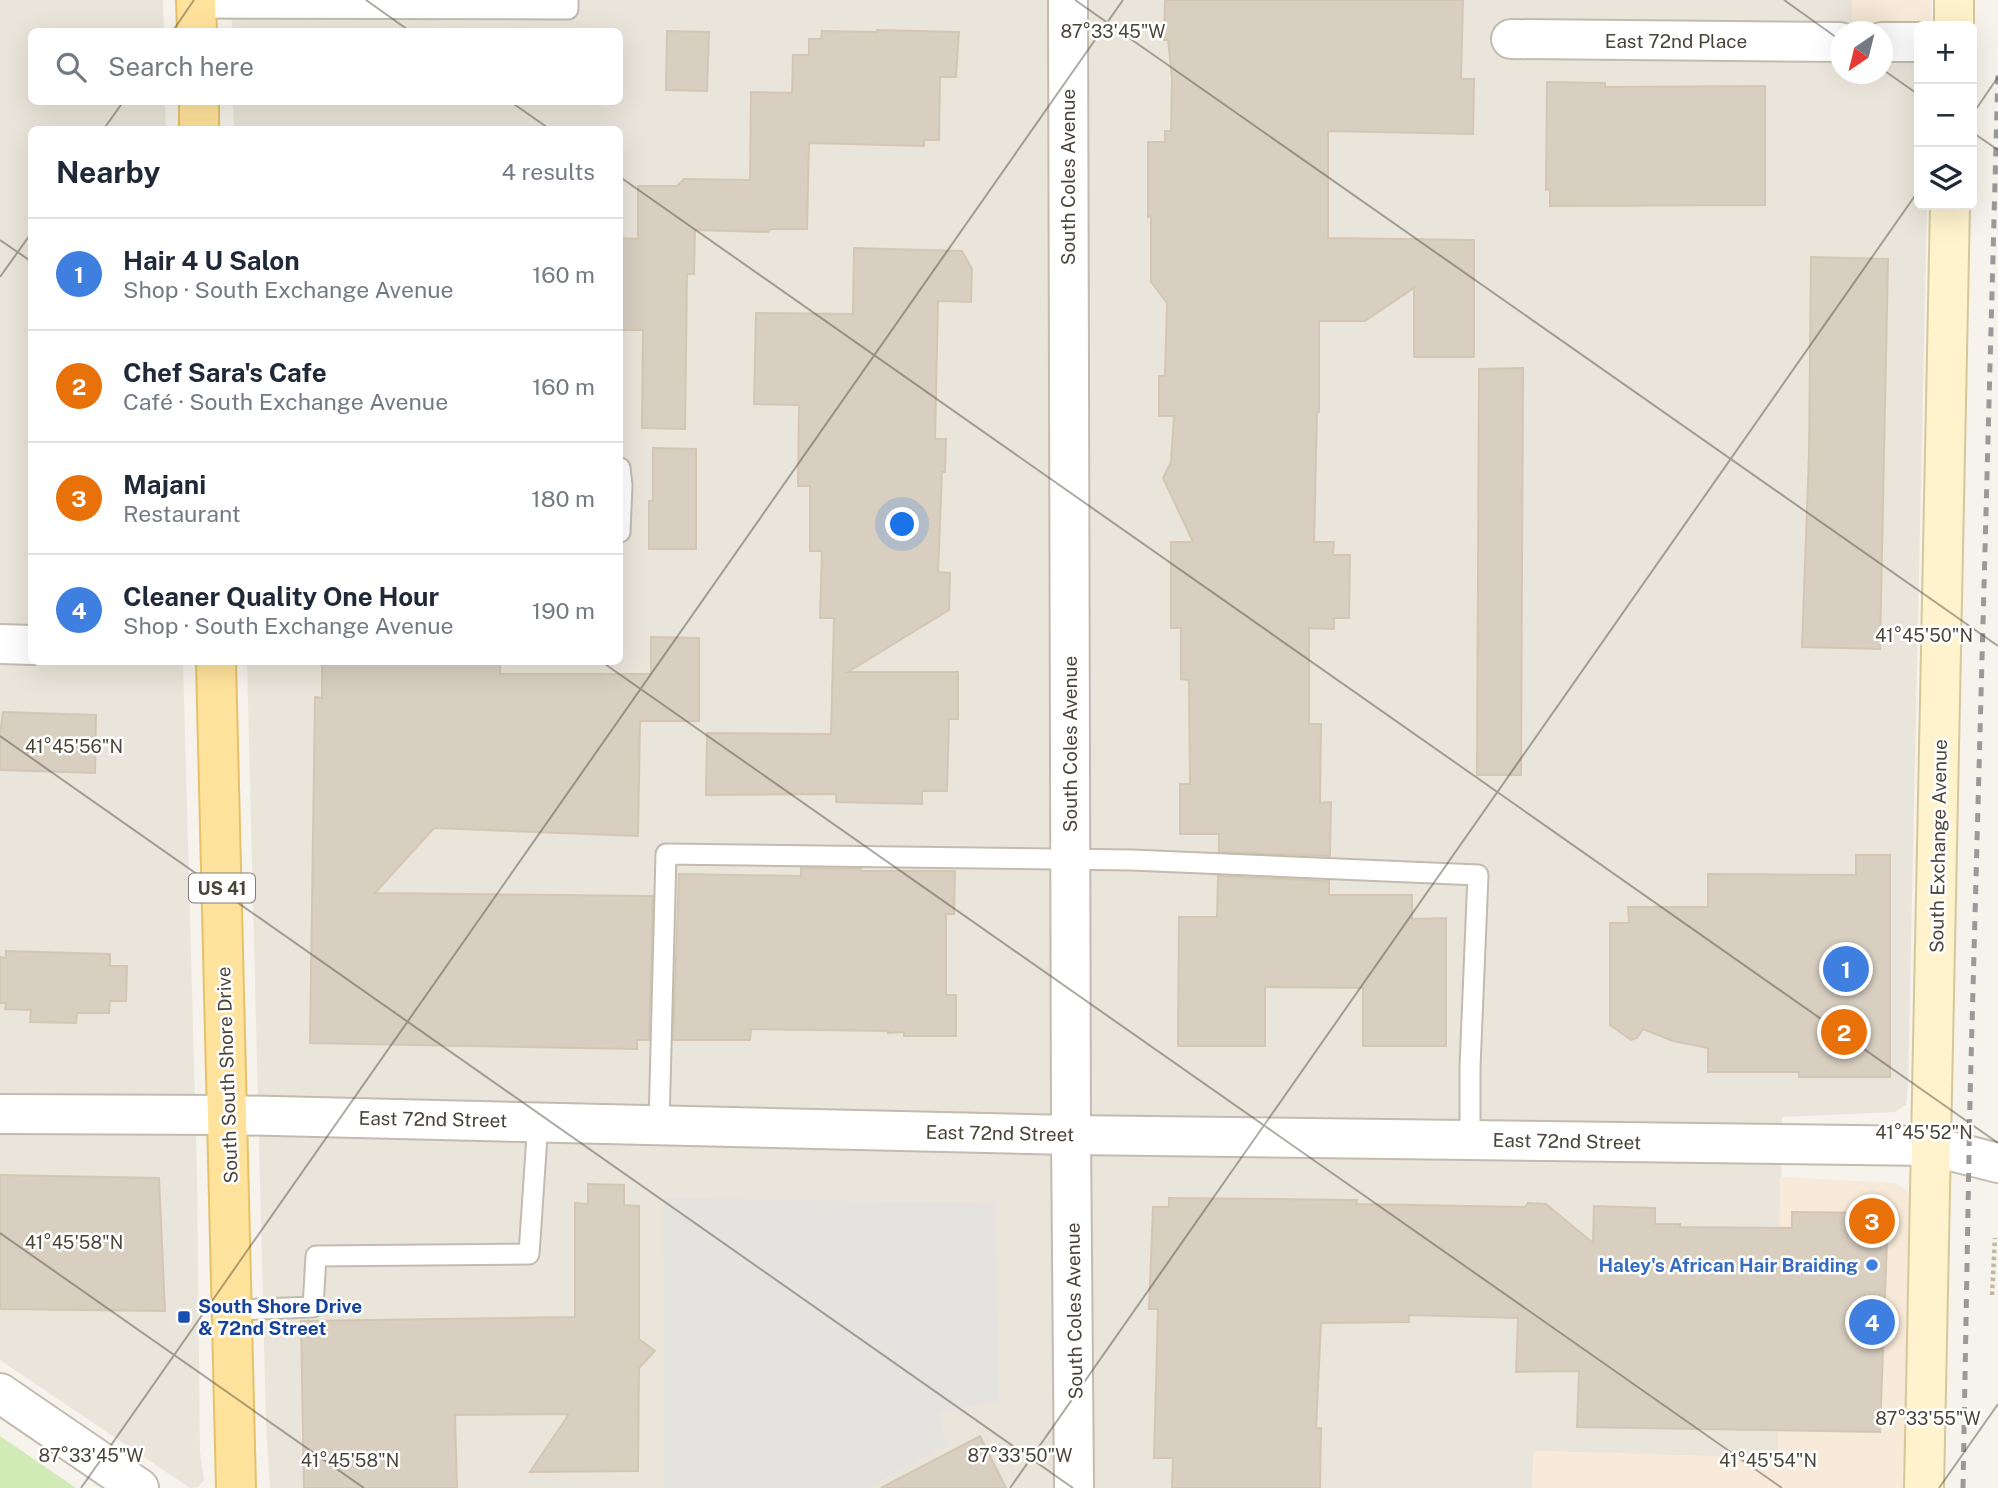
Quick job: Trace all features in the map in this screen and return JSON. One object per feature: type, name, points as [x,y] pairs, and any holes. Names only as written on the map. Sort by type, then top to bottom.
[{"type":"main road","points":[[1954,0],[1954,21]]},
{"type":"main road","points":[[199,105],[199,126]]},
{"type":"main road","name":"South Exchange Avenue","points":[[1924,1488],[1950,210]]},
{"type":"main road","name":"South South Shore Drive","points":[[216,665],[236,1488]]},
{"type":"street","name":"South Coles Avenue","points":[[1068,0],[1074,1488]]},
{"type":"street","name":"East 72nd Place","points":[[1511,39],[1830,42]]},
{"type":"street","points":[[1893,42],[1914,42]]},
{"type":"street","points":[[0,644],[28,645]]},
{"type":"street","name":"East 72nd Street","points":[[0,1114],[538,1121],[1071,1135],[1931,1146],[1998,1163]]},
{"type":"street","points":[[0,1393],[139,1488]]},
{"type":"lane","points":[[197,13],[568,9],[568,0]]},
{"type":"lane","points":[[659,1125],[666,854],[1132,860],[1478,875],[1470,1067],[1470,1140]]},
{"type":"lane","points":[[233,1310],[313,1307],[316,1256],[529,1254],[538,1121]]},
{"type":"path","points":[[1992,1295],[1995,1238]]},
{"type":"shaded area","points":[[0,0],[163,0],[164,28],[28,28],[28,105],[165,105],[166,126],[28,126],[28,665],[183,665],[197,1173],[200,1452],[204,1480],[198,1487],[190,1488],[0,1360]]},
{"type":"shaded area","points":[[231,0],[1852,0],[1852,21],[1830,21],[1830,84],[1893,84],[1893,61],[1914,61],[1914,210],[1927,210],[1908,1088],[1906,1105],[1895,1112],[1782,1117],[1778,1458],[1534,1451],[1532,1488],[270,1488],[266,1423],[247,665],[623,665],[623,126],[234,126],[233,105],[623,105],[623,28],[232,28]]},
{"type":"shaded area","points":[[1852,0],[1931,0],[1930,21],[1914,21],[1914,28],[1893,31],[1893,21],[1852,21]]},
{"type":"shaded area","points":[[1780,1177],[1895,1183],[1908,1191],[1914,1208],[1904,1488],[1532,1488],[1534,1451],[1778,1458]]},
{"type":"shaded area","points":[[663,1198],[994,1203],[999,1401],[938,1413],[947,1445],[867,1488],[664,1488]]},
{"type":"green space","points":[[0,1436],[76,1488],[0,1488]]},
{"type":"building","points":[[1165,0],[1463,0],[1461,79],[1474,79],[1473,134],[1328,131],[1328,238],[1474,240],[1474,357],[1414,357],[1414,288],[1365,321],[1319,321],[1314,542],[1334,542],[1333,555],[1350,555],[1349,618],[1334,618],[1334,629],[1309,628],[1309,724],[1321,724],[1320,803],[1331,802],[1330,856],[1219,852],[1219,834],[1180,834],[1180,784],[1190,784],[1189,680],[1181,679],[1181,628],[1171,628],[1171,542],[1193,542],[1163,478],[1171,462],[1174,416],[1159,416],[1159,376],[1165,376],[1167,303],[1151,282],[1151,216],[1148,217],[1148,142],[1165,142],[1165,131],[1171,131],[1172,78],[1168,40],[1164,40]]},
{"type":"building","points":[[667,31],[709,32],[707,91],[666,90]]},
{"type":"building","points":[[822,31],[959,32],[956,77],[940,77],[939,140],[924,140],[924,146],[809,143],[807,229],[771,229],[768,232],[695,230],[694,274],[687,274],[685,429],[642,428],[643,330],[623,330],[623,238],[638,239],[638,186],[677,186],[684,179],[750,180],[751,92],[792,93],[793,55],[809,55],[809,39],[821,39]]},
{"type":"building","points":[[1547,82],[1605,83],[1605,87],[1765,86],[1765,205],[1550,206],[1550,189],[1546,190]]},
{"type":"building","points":[[854,248],[962,251],[972,269],[971,302],[938,301],[935,439],[946,439],[938,572],[950,573],[949,610],[848,672],[958,672],[958,719],[949,719],[947,791],[922,791],[922,804],[836,802],[836,794],[706,795],[707,733],[831,734],[834,618],[820,618],[822,551],[810,551],[810,486],[798,486],[799,405],[754,404],[756,313],[853,314]]},
{"type":"building","points":[[1811,257],[1888,259],[1880,649],[1802,647],[1809,454]]},
{"type":"building","points":[[1523,368],[1521,775],[1477,775],[1479,369]]},
{"type":"building","points":[[653,448],[696,449],[696,549],[649,549]]},
{"type":"building","points":[[651,637],[699,638],[699,721],[640,721],[638,836],[434,828],[375,893],[653,896],[649,1040],[637,1040],[637,1049],[310,1043],[315,697],[322,698],[322,665],[500,665],[500,674],[651,674]]},
{"type":"building","points":[[3,712],[96,715],[95,773],[0,770]]},
{"type":"building","points":[[1856,855],[1890,855],[1890,1077],[1799,1077],[1799,1072],[1708,1072],[1708,1048],[1673,1041],[1643,1029],[1637,1038],[1631,1040],[1610,1025],[1610,923],[1629,923],[1628,907],[1708,907],[1708,874],[1856,875]]},
{"type":"building","points":[[801,868],[955,871],[954,914],[946,914],[946,995],[956,995],[956,1036],[904,1036],[904,1032],[888,1031],[751,1029],[750,1040],[673,1040],[679,874],[801,876]]},
{"type":"building","points":[[1218,876],[1329,881],[1329,895],[1412,895],[1412,919],[1446,918],[1446,1046],[1363,1046],[1363,988],[1265,987],[1265,1046],[1178,1046],[1179,917],[1217,917]]},
{"type":"building","points":[[6,951],[110,954],[110,966],[127,966],[126,1001],[110,1001],[109,1013],[77,1013],[76,1023],[30,1022],[31,1010],[5,1009],[6,1003],[0,1003],[0,957],[6,958]]},
{"type":"building","points":[[0,1175],[159,1178],[165,1311],[0,1309]]},
{"type":"building","points":[[588,1184],[624,1185],[624,1205],[639,1206],[639,1339],[655,1351],[639,1368],[638,1471],[530,1472],[569,1414],[455,1415],[457,1488],[304,1488],[301,1321],[575,1317],[575,1203],[588,1204]]},
{"type":"building","points":[[1169,1198],[1357,1200],[1356,1204],[1525,1207],[1528,1203],[1546,1204],[1593,1243],[1594,1206],[1655,1208],[1655,1224],[1680,1224],[1680,1227],[1792,1228],[1792,1212],[1888,1213],[1880,1432],[1577,1427],[1579,1371],[1516,1372],[1518,1318],[1409,1315],[1409,1322],[1321,1323],[1316,1428],[1321,1428],[1320,1488],[1172,1488],[1173,1458],[1154,1458],[1158,1309],[1149,1309],[1153,1207],[1169,1207]]},
{"type":"building","points":[[980,1436],[1006,1488],[881,1488]]},
{"type":"railway","points":[[1963,1488],[1970,1099],[1998,73]]},
{"type":"place","name":"Hair 4 U Salon","points":[[1846,969]]},
{"type":"place","name":"Chef Sara's Cafe","points":[[1844,1032]]},
{"type":"place","name":"Majani","points":[[1872,1221]]},
{"type":"place","name":"Haley's African Hair Braiding","points":[[1872,1265]]},
{"type":"place","name":"South Shore Drive & 72nd Street","points":[[184,1317]]},
{"type":"place","name":"Cleaner Quality One Hour","points":[[1872,1322]]}]
